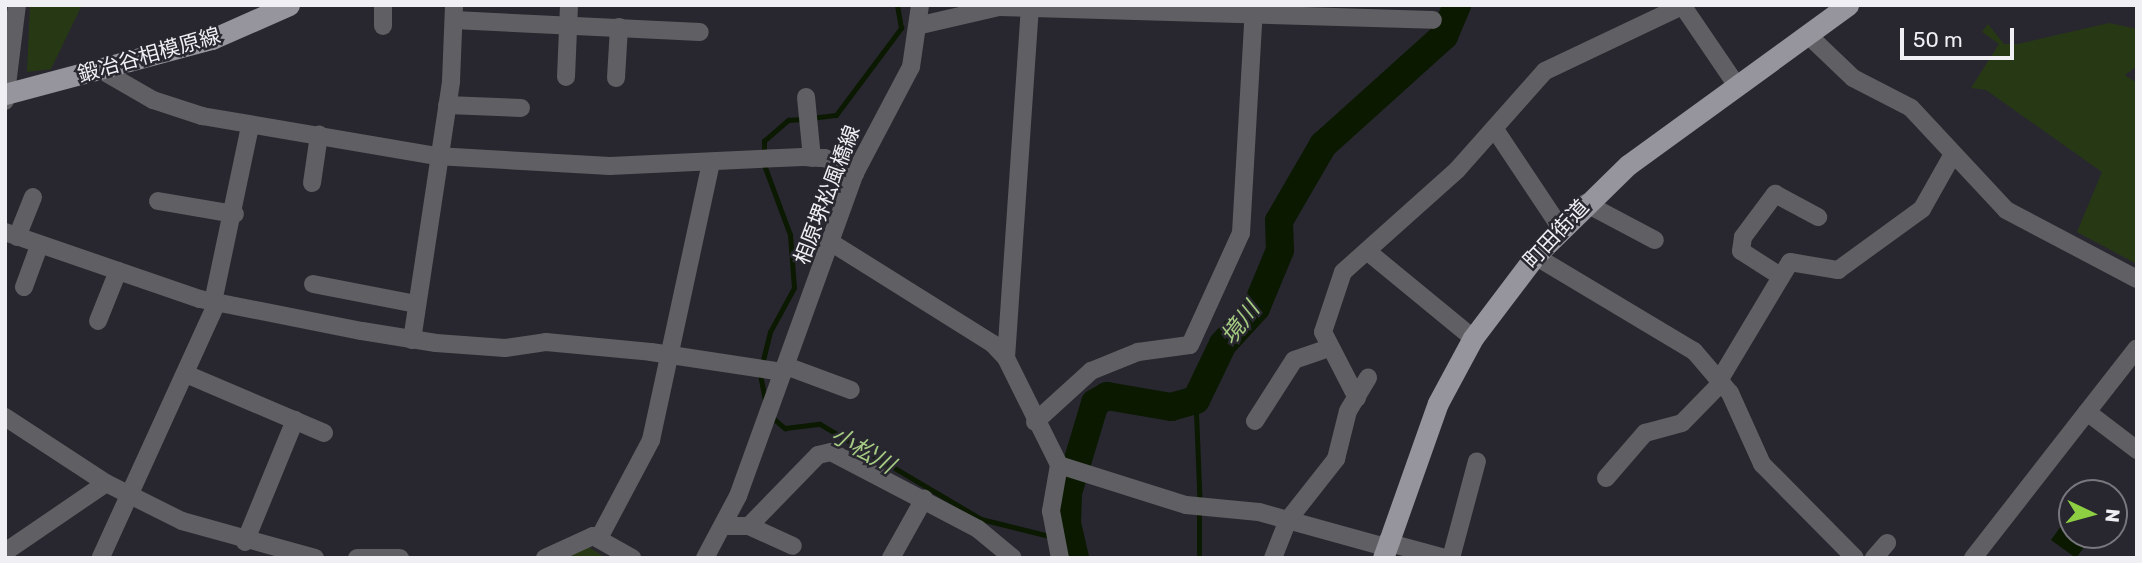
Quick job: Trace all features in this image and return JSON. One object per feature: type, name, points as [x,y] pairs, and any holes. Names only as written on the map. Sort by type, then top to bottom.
[{"type":"main road","name":"鍛冶谷相模原線","points":[[6,96],[102,70],[258,13],[289,5]]},
{"type":"main road","name":"町田街道","points":[[1385,549],[1420,441],[1473,338],[1535,256],[1585,203],[1848,5]]},
{"type":"street","points":[[6,96],[17,5]]},
{"type":"street","points":[[383,5],[383,26]]},
{"type":"street","name":"相原堺松風橋線","points":[[726,526],[772,403],[780,369],[832,243],[855,173],[911,67],[921,25],[920,5]]},
{"type":"street","points":[[1356,398],[1329,348],[1324,327],[1341,276],[1496,131],[1545,71],[1682,6],[1737,86]]},
{"type":"street","points":[[921,25],[999,7],[1253,10],[1433,20]]},
{"type":"street","points":[[1030,8],[1006,358],[1035,422],[1067,469],[1186,505],[1288,520],[1385,549],[1445,558]]},
{"type":"street","points":[[1035,422],[1091,371],[1138,352],[1189,345],[1241,233],[1253,10]]},
{"type":"street","points":[[412,340],[436,156],[447,105],[454,13],[568,14],[619,27],[700,32]]},
{"type":"street","points":[[566,77],[568,14]]},
{"type":"street","points":[[616,78],[619,27]]},
{"type":"street","points":[[1808,34],[1843,71],[1911,108],[2006,210],[2137,279]]},
{"type":"street","points":[[102,70],[177,109],[250,127],[319,135],[436,156],[541,166],[710,166],[812,158],[855,173]]},
{"type":"street","points":[[806,97],[812,158]]},
{"type":"street","points":[[447,105],[521,108]]},
{"type":"street","points":[[102,558],[186,374],[215,303],[235,214],[250,127]]},
{"type":"street","points":[[1496,131],[1560,227]]},
{"type":"street","points":[[312,183],[319,135]]},
{"type":"street","points":[[1606,478],[1645,433],[1682,423],[1721,380],[1780,276],[1796,259],[1838,270],[1922,209],[1953,154]]},
{"type":"street","points":[[545,558],[599,538],[646,454],[670,356],[710,166]]},
{"type":"street","points":[[1780,276],[1741,251],[1743,237],[1775,194],[1818,217]]},
{"type":"street","points":[[33,197],[11,234],[39,246],[215,303],[412,340],[505,348],[546,342],[749,368],[780,369],[851,390]]},
{"type":"street","points":[[158,201],[235,214]]},
{"type":"street","points":[[1585,203],[1655,240]]},
{"type":"street","points":[[832,243],[1006,358]]},
{"type":"street","points":[[24,287],[39,246]]},
{"type":"street","points":[[1367,251],[1473,338]]},
{"type":"street","points":[[1535,256],[1662,328],[1721,380],[1762,464],[1855,558]]},
{"type":"street","points":[[98,321],[118,271]]},
{"type":"street","points":[[313,284],[416,304]]},
{"type":"street","points":[[1255,421],[1294,360],[1329,348]]},
{"type":"street","points":[[1973,558],[2137,348]]},
{"type":"street","points":[[186,374],[324,433]]},
{"type":"street","points":[[1273,558],[1288,520],[1336,460],[1356,398],[1368,378]]},
{"type":"street","points":[[2087,412],[2137,450]]},
{"type":"street","points":[[5,416],[106,483],[131,496],[244,542],[315,558]]},
{"type":"street","points":[[244,542],[295,420]]},
{"type":"street","points":[[749,526],[826,452],[924,499],[978,529],[1013,558]]},
{"type":"street","points":[[1451,558],[1478,461]]},
{"type":"street","points":[[1056,544],[1067,469]]},
{"type":"street","points":[[5,552],[106,483]]},
{"type":"street","points":[[891,558],[924,499]]},
{"type":"street","points":[[705,558],[726,526],[749,526],[793,546]]},
{"type":"street","points":[[599,538],[632,558]]},
{"type":"street","points":[[1874,558],[1887,543]]},
{"type":"street","points":[[357,558],[400,558]]},
{"type":"green space","points":[[30,5],[82,5],[51,69],[27,72]]},
{"type":"green space","points":[[2109,23],[2137,29],[2137,66],[2125,75],[2137,83],[2137,264],[2077,232],[2102,172],[1986,90],[1971,88],[1999,44],[1982,32],[1988,24],[2004,44],[2018,44]]},
{"type":"green space","points":[[587,546],[606,558],[562,558]]},
{"type":"shaded area","points":[[2058,530],[2058,545],[2051,540]]},
{"type":"shaded area","points":[[2064,549],[2083,549],[2076,558]]},
{"type":"waterway","name":"小松川","points":[[811,118],[836,115],[901,28],[897,5]]},
{"type":"waterway","name":"境川","points":[[1075,558],[1067,523],[1068,493],[1095,403],[1107,396],[1171,407],[1196,400],[1223,344],[1256,308],[1280,250],[1279,221],[1323,145],[1444,36],[1457,5]]},
{"type":"waterway","name":"小松川","points":[[764,156],[764,141],[788,120],[802,119]]},
{"type":"waterway","name":"小松川","points":[[762,364],[770,332],[794,288],[790,235],[764,165]]},
{"type":"waterway","name":"小松川","points":[[760,372],[766,404]]},
{"type":"waterway","points":[[1196,400],[1200,500]]},
{"type":"waterway","name":"小松川","points":[[773,418],[785,428],[820,424],[981,519],[1049,536]]},
{"type":"waterway","points":[[1199,512],[1199,558]]}]
